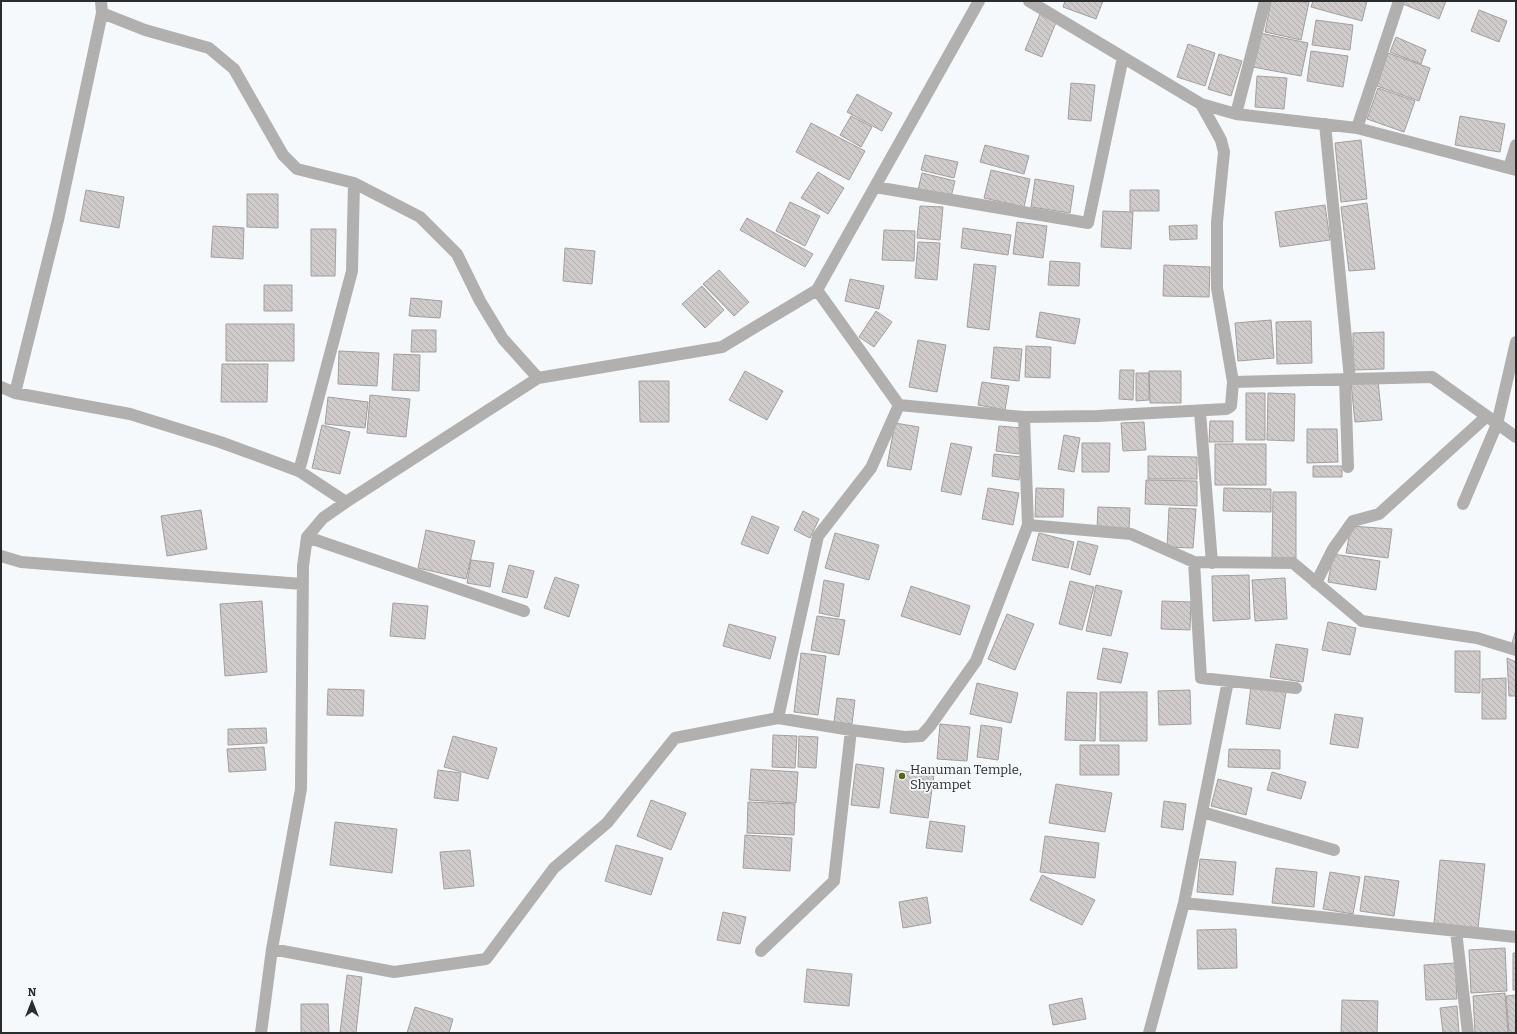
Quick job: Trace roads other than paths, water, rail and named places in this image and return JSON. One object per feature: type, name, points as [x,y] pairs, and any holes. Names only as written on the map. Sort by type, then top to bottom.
[{"type":"street","points":[[261,1033],[272,950],[301,789],[302,584],[307,537],[323,518],[346,502],[538,378],[722,346],[816,290],[979,1]]},
{"type":"street","points":[[1030,1],[1202,104],[1236,114],[1357,128],[1512,169],[1516,145]]},
{"type":"street","points":[[1236,114],[1265,1]]},
{"type":"street","points":[[1357,128],[1399,1]]},
{"type":"street","points":[[15,393],[58,220],[102,7],[145,30],[209,48],[234,69],[283,155],[297,169],[354,183],[420,217],[457,254],[480,300],[503,339],[538,378]]},
{"type":"street","points":[[875,187],[1088,223],[1123,57]]},
{"type":"street","points":[[816,290],[900,405],[1024,418],[1200,412],[1226,409],[1231,406],[1233,382],[1217,288],[1217,222],[1224,152],[1221,140],[1202,104]]},
{"type":"street","points":[[1325,124],[1348,379],[1348,467]]},
{"type":"street","points":[[299,471],[352,271],[354,183]]},
{"type":"street","points":[[1463,504],[1497,424],[1516,342]]},
{"type":"street","points":[[1233,382],[1432,377],[1516,437]]},
{"type":"street","points":[[1,387],[15,393],[130,414],[220,442],[299,471],[346,502]]},
{"type":"street","points":[[778,718],[818,536],[871,468],[900,405]]},
{"type":"street","points":[[1200,412],[1212,563]]},
{"type":"street","points":[[1316,583],[1333,549],[1353,521],[1379,514],[1487,416]]},
{"type":"street","points":[[272,950],[394,972],[486,959],[554,868],[607,823],[675,738],[778,718],[905,737],[920,736],[930,726],[976,661],[1028,525],[1024,418]]},
{"type":"street","points":[[1028,525],[1131,534],[1194,562],[1293,563],[1362,621],[1477,638],[1516,650]]},
{"type":"street","points":[[307,537],[524,611]]},
{"type":"street","points":[[1,556],[21,562],[302,584]]},
{"type":"street","points":[[1194,562],[1201,678],[1296,688]]},
{"type":"street","points":[[1149,1033],[1184,903],[1228,681]]},
{"type":"street","points":[[761,951],[834,881],[852,730]]},
{"type":"street","points":[[1202,812],[1334,850]]},
{"type":"street","points":[[1184,903],[1516,937]]},
{"type":"street","points":[[1456,931],[1468,1033]]},
{"type":"place","name":"Hanuman Temple, Shyampet","points":[[902,776]]}]
